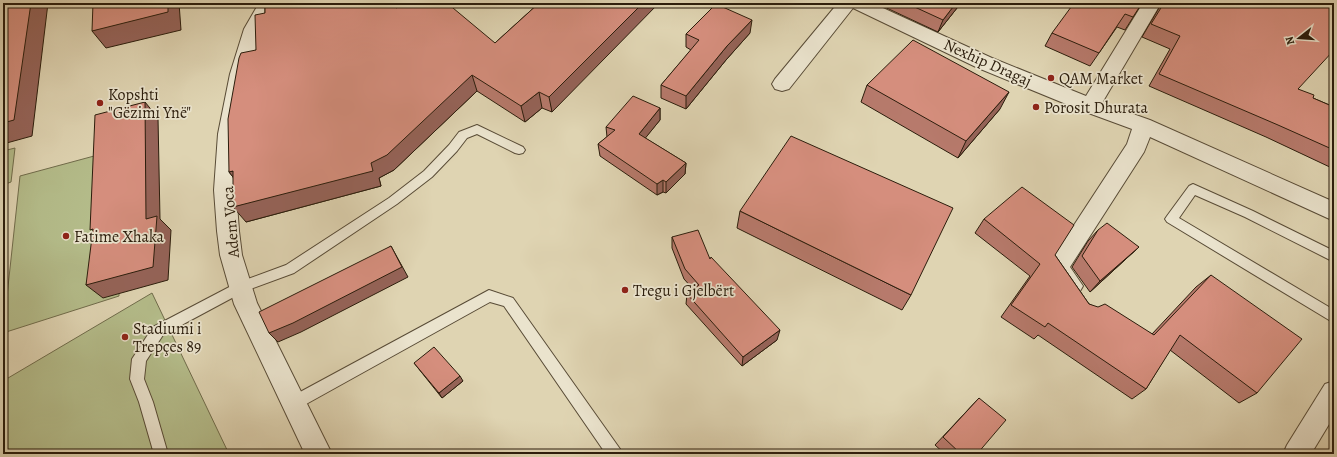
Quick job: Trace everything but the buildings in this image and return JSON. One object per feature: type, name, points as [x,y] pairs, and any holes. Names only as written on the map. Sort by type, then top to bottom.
[{"type":"street","name":"Adem Voca","points":[[268,3],[253,29],[239,74],[228,134],[225,190],[228,231],[231,255],[246,304],[319,454]]},
{"type":"street","points":[[782,84],[847,3]]},
{"type":"street","name":"Nexhip Dragaj","points":[[857,3],[985,63],[1090,106],[1143,125],[1334,212]]},
{"type":"street","points":[[1090,106],[1152,3]]},
{"type":"street","points":[[1082,302],[1057,268],[1137,146],[1143,125]]},
{"type":"street","points":[[1296,454],[1334,393]]},
{"type":"lane","points":[[161,454],[146,402],[137,379],[139,359],[158,331],[241,287],[290,270],[393,201],[428,174],[453,148],[463,135],[478,130],[518,150]]},
{"type":"lane","points":[[1334,257],[1250,214],[1193,190],[1171,219],[1334,317]]},
{"type":"lane","points":[[294,403],[489,296],[508,302],[615,454]]},
{"type":"green space","points":[[15,148],[11,182],[3,185],[3,151]]},
{"type":"green space","name":"Fatime Xhaka","points":[[120,149],[119,296],[3,333],[20,176]]},
{"type":"green space","name":"Stadiumi i Trepçes 89","points":[[152,293],[229,454],[3,454],[3,381]]},
{"type":"place","name":"QAM Market","points":[[1051,78]]},
{"type":"place","name":"Kopshti \"Gëzimi Ynë\"","points":[[100,103]]},
{"type":"place","name":"Porosit Dhurata","points":[[1036,107]]},
{"type":"place","name":"Fatime Xhaka","points":[[66,236]]},
{"type":"place","name":"Tregu i Gjelbërt","points":[[625,290]]},
{"type":"place","name":"Stadiumi i Trepçes 89","points":[[125,337]]}]
